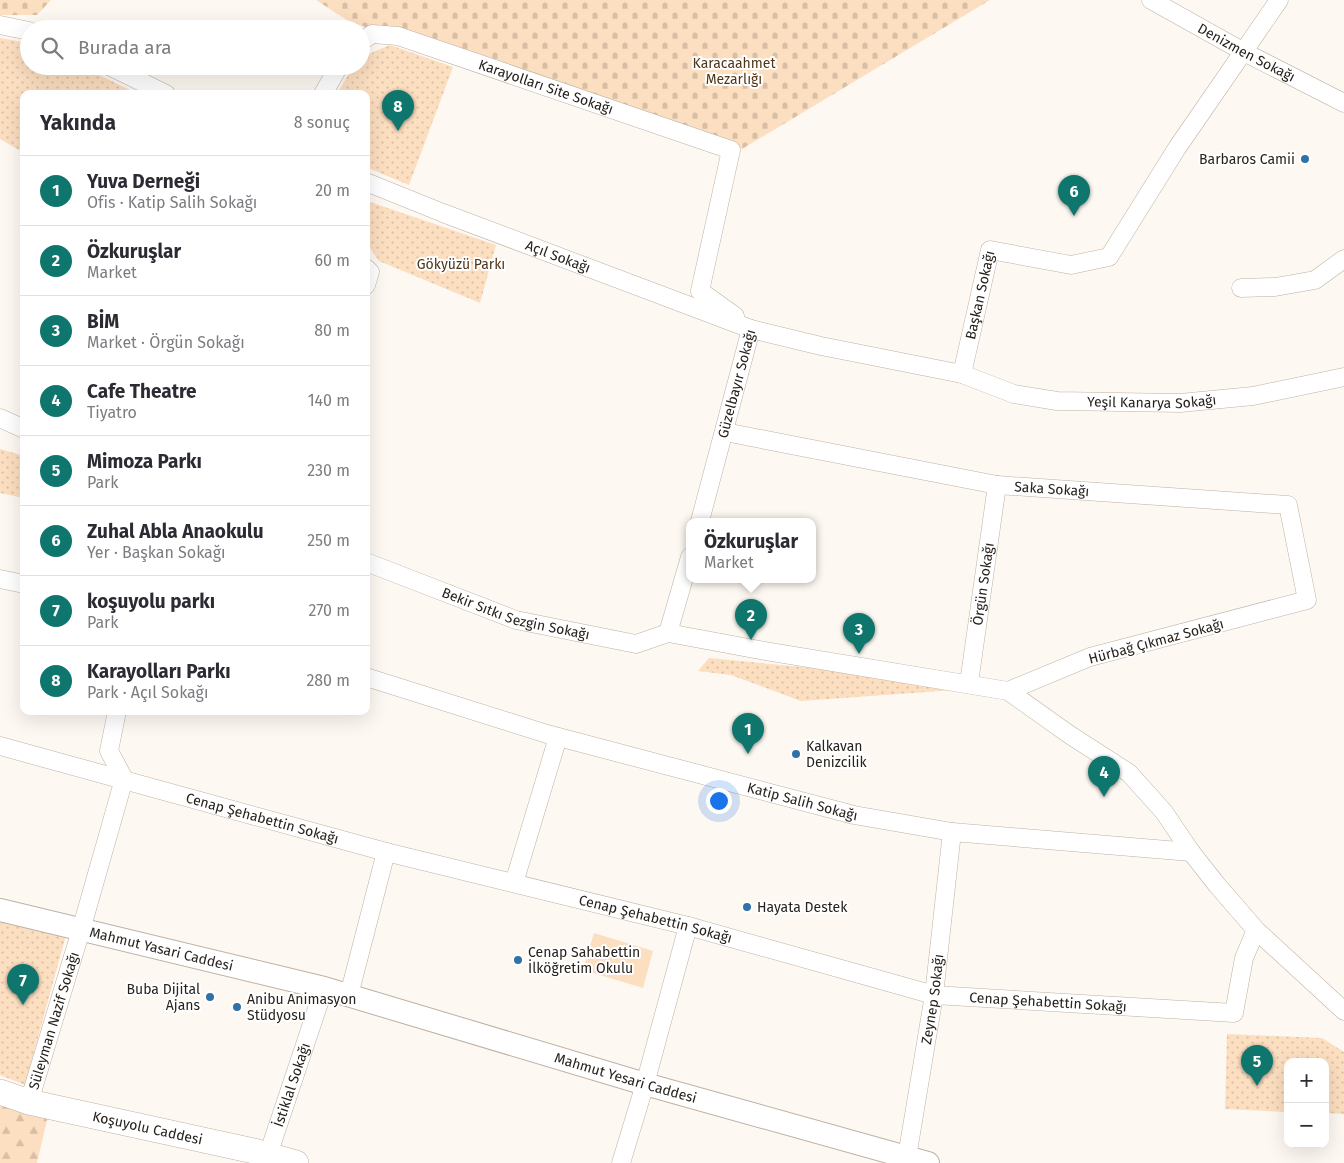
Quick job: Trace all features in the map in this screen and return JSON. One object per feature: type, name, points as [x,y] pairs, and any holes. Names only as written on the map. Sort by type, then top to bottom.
[{"type":"main road","name":"Koşuyolu Caddesi","points":[[0,1092],[29,1102],[274,1159]]},
{"type":"street","name":"Denizmen Sokağı","points":[[1151,0],[1244,52],[1344,103]]},
{"type":"street","name":"Başkan Sokağı","points":[[962,374],[990,250],[1071,265],[1109,256],[1177,148],[1279,0]]},
{"type":"street","points":[[0,25],[20,29]]},
{"type":"street","name":"Karayolları Site Sokağı","points":[[370,35],[398,36],[731,150]]},
{"type":"street","points":[[127,75],[158,90]]},
{"type":"street","points":[[325,90],[334,75]]},
{"type":"street","name":"Güzelbayır Sokağı","points":[[701,518],[751,329],[700,291],[731,150]]},
{"type":"street","name":"Açıl Sokağı","points":[[370,184],[751,329]]},
{"type":"street","points":[[1241,288],[1275,287],[1315,280],[1344,259]]},
{"type":"street","points":[[751,329],[821,346],[962,374]]},
{"type":"street","name":"Yeşil Kanarya Sokağı","points":[[962,374],[1014,394],[1057,400],[1180,403],[1253,396],[1344,377]]},
{"type":"street","points":[[0,418],[20,427]]},
{"type":"street","name":"Saka Sokağı","points":[[725,432],[997,485],[1288,505],[1307,600]]},
{"type":"street","name":"Örgün Sokağı","points":[[969,683],[997,485]]},
{"type":"street","name":"Bekir Sıtkı Sezgin Sokağı","points":[[370,564],[516,620],[636,644],[668,633]]},
{"type":"street","points":[[686,571],[668,633],[1008,691],[1129,774],[1164,812],[1191,852],[1256,930],[1344,1012]]},
{"type":"street","points":[[0,579],[20,583]]},
{"type":"street","name":"Hürbağ Çıkmaz Sokağı","points":[[1008,691],[1090,657],[1307,600]]},
{"type":"street","name":"Katip Salih Sokağı","points":[[370,678],[558,737],[854,815],[952,832],[1191,852]]},
{"type":"street","points":[[116,715],[109,751],[124,779]]},
{"type":"street","points":[[514,883],[558,737]]},
{"type":"street","name":"Cenap Şehabettin Sokağı","points":[[0,746],[386,852],[688,926],[934,996],[1234,1013],[1244,958],[1256,930]]},
{"type":"street","name":"Süleyman Nazif Sokağı","points":[[29,1102],[82,930],[124,779]]},
{"type":"street","name":"Zeynep Sokağı","points":[[914,1161],[952,832]]},
{"type":"street","points":[[349,995],[386,852]]},
{"type":"street","name":"Mahmut Yasari Caddesi","points":[[0,910],[324,988]]},
{"type":"street","points":[[621,1163],[645,1084],[688,926]]},
{"type":"street","name":"Mahmut Yesari Caddesi","points":[[324,988],[645,1084],[914,1161]]},
{"type":"street","name":"İstiklal Sokağı","points":[[274,1159],[324,988]]},
{"type":"green space","points":[[0,0],[51,0],[37,15],[0,15]]},
{"type":"green space","name":"Karacaahmet Mezarlığı","points":[[316,0],[990,0],[742,149],[370,28],[370,20],[347,20]]},
{"type":"green space","points":[[0,38],[20,41],[20,75],[99,75],[130,90],[20,90],[20,151],[0,139]]},
{"type":"green space","points":[[390,45],[453,67],[409,185],[370,169],[370,90],[339,90],[348,75],[370,75],[371,53]]},
{"type":"green space","name":"Gökyüzü Parkı","points":[[370,202],[496,245],[480,303],[379,261],[370,248]]},
{"type":"green space","points":[[0,449],[20,455],[20,497],[0,493]]},
{"type":"green space","points":[[709,658],[833,670],[968,689],[801,701],[731,675],[698,671]]},
{"type":"green space","points":[[0,921],[66,935],[25,1085],[0,1075]]},
{"type":"green space","points":[[594,933],[653,951],[643,988],[583,970]]},
{"type":"green space","points":[[1227,1034],[1322,1038],[1344,1052],[1344,1114],[1329,1113],[1329,1058],[1284,1058],[1284,1112],[1225,1109]]},
{"type":"green space","points":[[0,1104],[48,1116],[37,1163],[0,1163]]},
{"type":"place","name":"Karayolları Parkı","points":[[398,131]]},
{"type":"place","name":"Barbaros Camii","points":[[1305,159]]},
{"type":"place","name":"Zuhal Abla Anaokulu","points":[[1074,216]]},
{"type":"place","name":"Özkuruşlar","points":[[751,640]]},
{"type":"place","name":"BİM","points":[[859,654]]},
{"type":"place","name":"Yuva Derneği","points":[[748,754]]},
{"type":"place","name":"Kalkavan Denizcilik","points":[[796,754]]},
{"type":"place","name":"Cafe Theatre","points":[[1104,797]]},
{"type":"place","name":"Hayata Destek","points":[[747,907]]},
{"type":"place","name":"Cenap Sahabettin İlköğretim Okulu","points":[[518,960]]},
{"type":"place","name":"Buba Dijital Ajans","points":[[210,997]]},
{"type":"place","name":"koşuyolu parkı","points":[[23,1005]]},
{"type":"place","name":"Anibu Animasyon Stüdyosu","points":[[237,1007]]},
{"type":"place","name":"Mimoza Parkı","points":[[1257,1086]]}]
